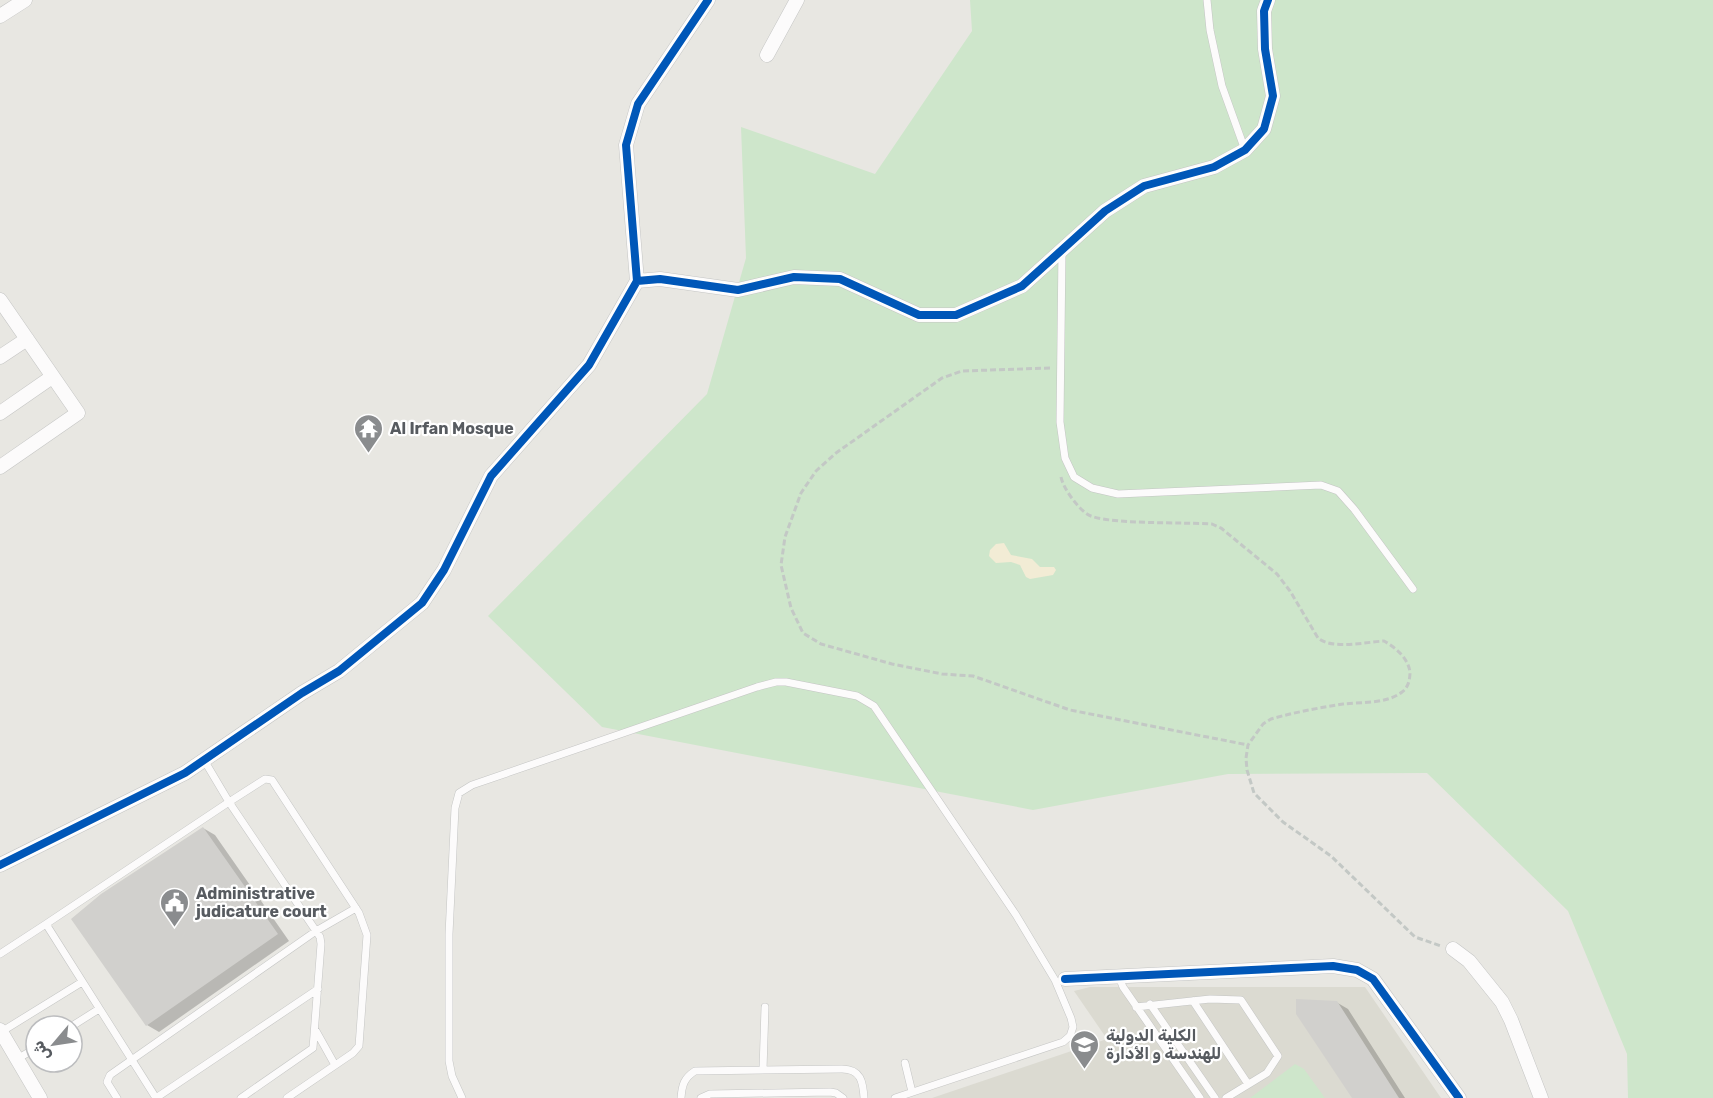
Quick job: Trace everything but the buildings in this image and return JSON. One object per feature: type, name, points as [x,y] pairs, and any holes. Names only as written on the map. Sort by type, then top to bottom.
[{"type":"street","points":[[0,16],[25,0]]},
{"type":"street","points":[[0,866],[185,773],[302,693],[339,671],[422,603],[444,570],[492,476],[589,365],[637,281],[626,145],[638,104],[708,0]]},
{"type":"street","points":[[767,55],[790,17],[797,0]]},
{"type":"street","points":[[637,281],[660,279],[738,290],[794,277],[840,279],[919,315],[956,315],[1022,286],[1106,211],[1144,186],[1214,167],[1245,150],[1264,129],[1273,96],[1265,49],[1264,11],[1268,0]]},
{"type":"street","points":[[0,466],[78,413],[1,302]]},
{"type":"street","points":[[0,357],[27,339]]},
{"type":"street","points":[[0,413],[52,376]]},
{"type":"street","points":[[1453,949],[1468,961],[1502,1002],[1541,1098]]},
{"type":"street","points":[[1060,980],[1333,966],[1357,970],[1373,979],[1459,1098]]},
{"type":"street","points":[[1,1031],[40,1098]]},
{"type":"lane","points":[[1207,0],[1210,30],[1222,86],[1245,150]]},
{"type":"lane","points":[[1062,250],[1060,422],[1065,458],[1074,477],[1092,488],[1118,494],[1321,485],[1338,491],[1354,509],[1413,589]]},
{"type":"lane","points":[[462,1098],[452,1076],[449,1061],[450,922],[455,808],[459,793],[472,785],[767,684],[786,682],[848,694],[866,700],[874,706],[1060,980],[1071,1018],[1073,1027],[1070,1036],[1063,1042],[895,1098]]},
{"type":"lane","points":[[204,760],[316,931],[321,944],[313,1048],[241,1098]]},
{"type":"lane","points":[[0,954],[265,778],[272,780],[356,908],[367,934],[359,1046],[353,1053],[287,1098]]},
{"type":"lane","points":[[117,1098],[107,1078],[316,931],[356,908]]},
{"type":"lane","points":[[46,924],[156,1098],[318,989]]},
{"type":"lane","points":[[1119,977],[1136,1007],[1200,1098]]},
{"type":"lane","points":[[1,1031],[82,982]]},
{"type":"lane","points":[[1136,1007],[1210,999],[1241,1000],[1278,1056],[1267,1073],[1226,1098]]},
{"type":"lane","points":[[1192,1001],[1248,1084]]},
{"type":"lane","points":[[1150,1004],[1215,1098]]},
{"type":"lane","points":[[763,1070],[765,1006]]},
{"type":"lane","points":[[84,1018],[99,1009]]},
{"type":"lane","points":[[315,1030],[335,1065]]},
{"type":"lane","points":[[17,1059],[24,1055]]},
{"type":"lane","points":[[905,1063],[912,1092]]},
{"type":"lane","points":[[681,1098],[682,1085],[695,1071],[763,1070],[850,1070],[857,1073],[862,1080],[864,1098]]},
{"type":"lane","points":[[701,1098],[710,1094],[831,1092],[843,1098]]},
{"type":"path","points":[[1061,368],[962,371],[942,378],[836,453],[816,471],[801,493],[784,537],[781,565],[791,608],[803,633],[821,644],[892,664],[942,674],[973,676],[1070,710],[1248,745]]},
{"type":"path","points":[[1065,458],[1060,476],[1063,487],[1088,515],[1124,521],[1212,524],[1221,528],[1277,574],[1318,638],[1324,643],[1334,645],[1384,641],[1398,651],[1409,666],[1410,676],[1407,687],[1401,693],[1390,698],[1271,718],[1263,724],[1248,745],[1246,770],[1254,793],[1283,822],[1331,856],[1415,937],[1453,949]]},
{"type":"shaded area","points":[[1090,987],[1365,987],[1441,1098],[932,1098],[1107,1039],[1074,991]]},
{"type":"green space","points":[[970,0],[1713,0],[1713,1098],[1628,1098],[1627,1054],[1568,911],[1427,773],[1228,774],[1033,810],[602,727],[488,616],[707,394],[746,258],[741,127],[875,174],[972,31]]},
{"type":"green space","points":[[1295,1064],[1304,1069],[1325,1098],[1250,1098]]},
{"type":"sand","points":[[1004,543],[1011,555],[1032,559],[1040,567],[1054,567],[1056,570],[1053,575],[1030,579],[1026,577],[1020,565],[1011,562],[996,563],[989,556],[990,550],[996,544]]},
{"type":"cycle path","points":[[0,865],[185,773],[302,693],[339,671],[422,603],[444,570],[491,476],[589,365],[637,281],[626,145],[638,104],[708,0]]},
{"type":"cycle path","points":[[637,281],[660,279],[738,290],[794,277],[840,279],[919,315],[956,315],[1022,286],[1105,211],[1144,186],[1214,167],[1245,150],[1264,129],[1273,96],[1265,49],[1264,11],[1268,0]]},
{"type":"cycle path","points":[[1065,979],[1333,966],[1357,970],[1373,979],[1459,1098]]},
{"type":"place","name":"Al Irfan Mosque","points":[[369,454]]},
{"type":"place","name":"Administrative judicature court","points":[[175,928]]},
{"type":"place","name":"الكلية الدولية للهندسة و الأدارة","points":[[1085,1070]]}]
